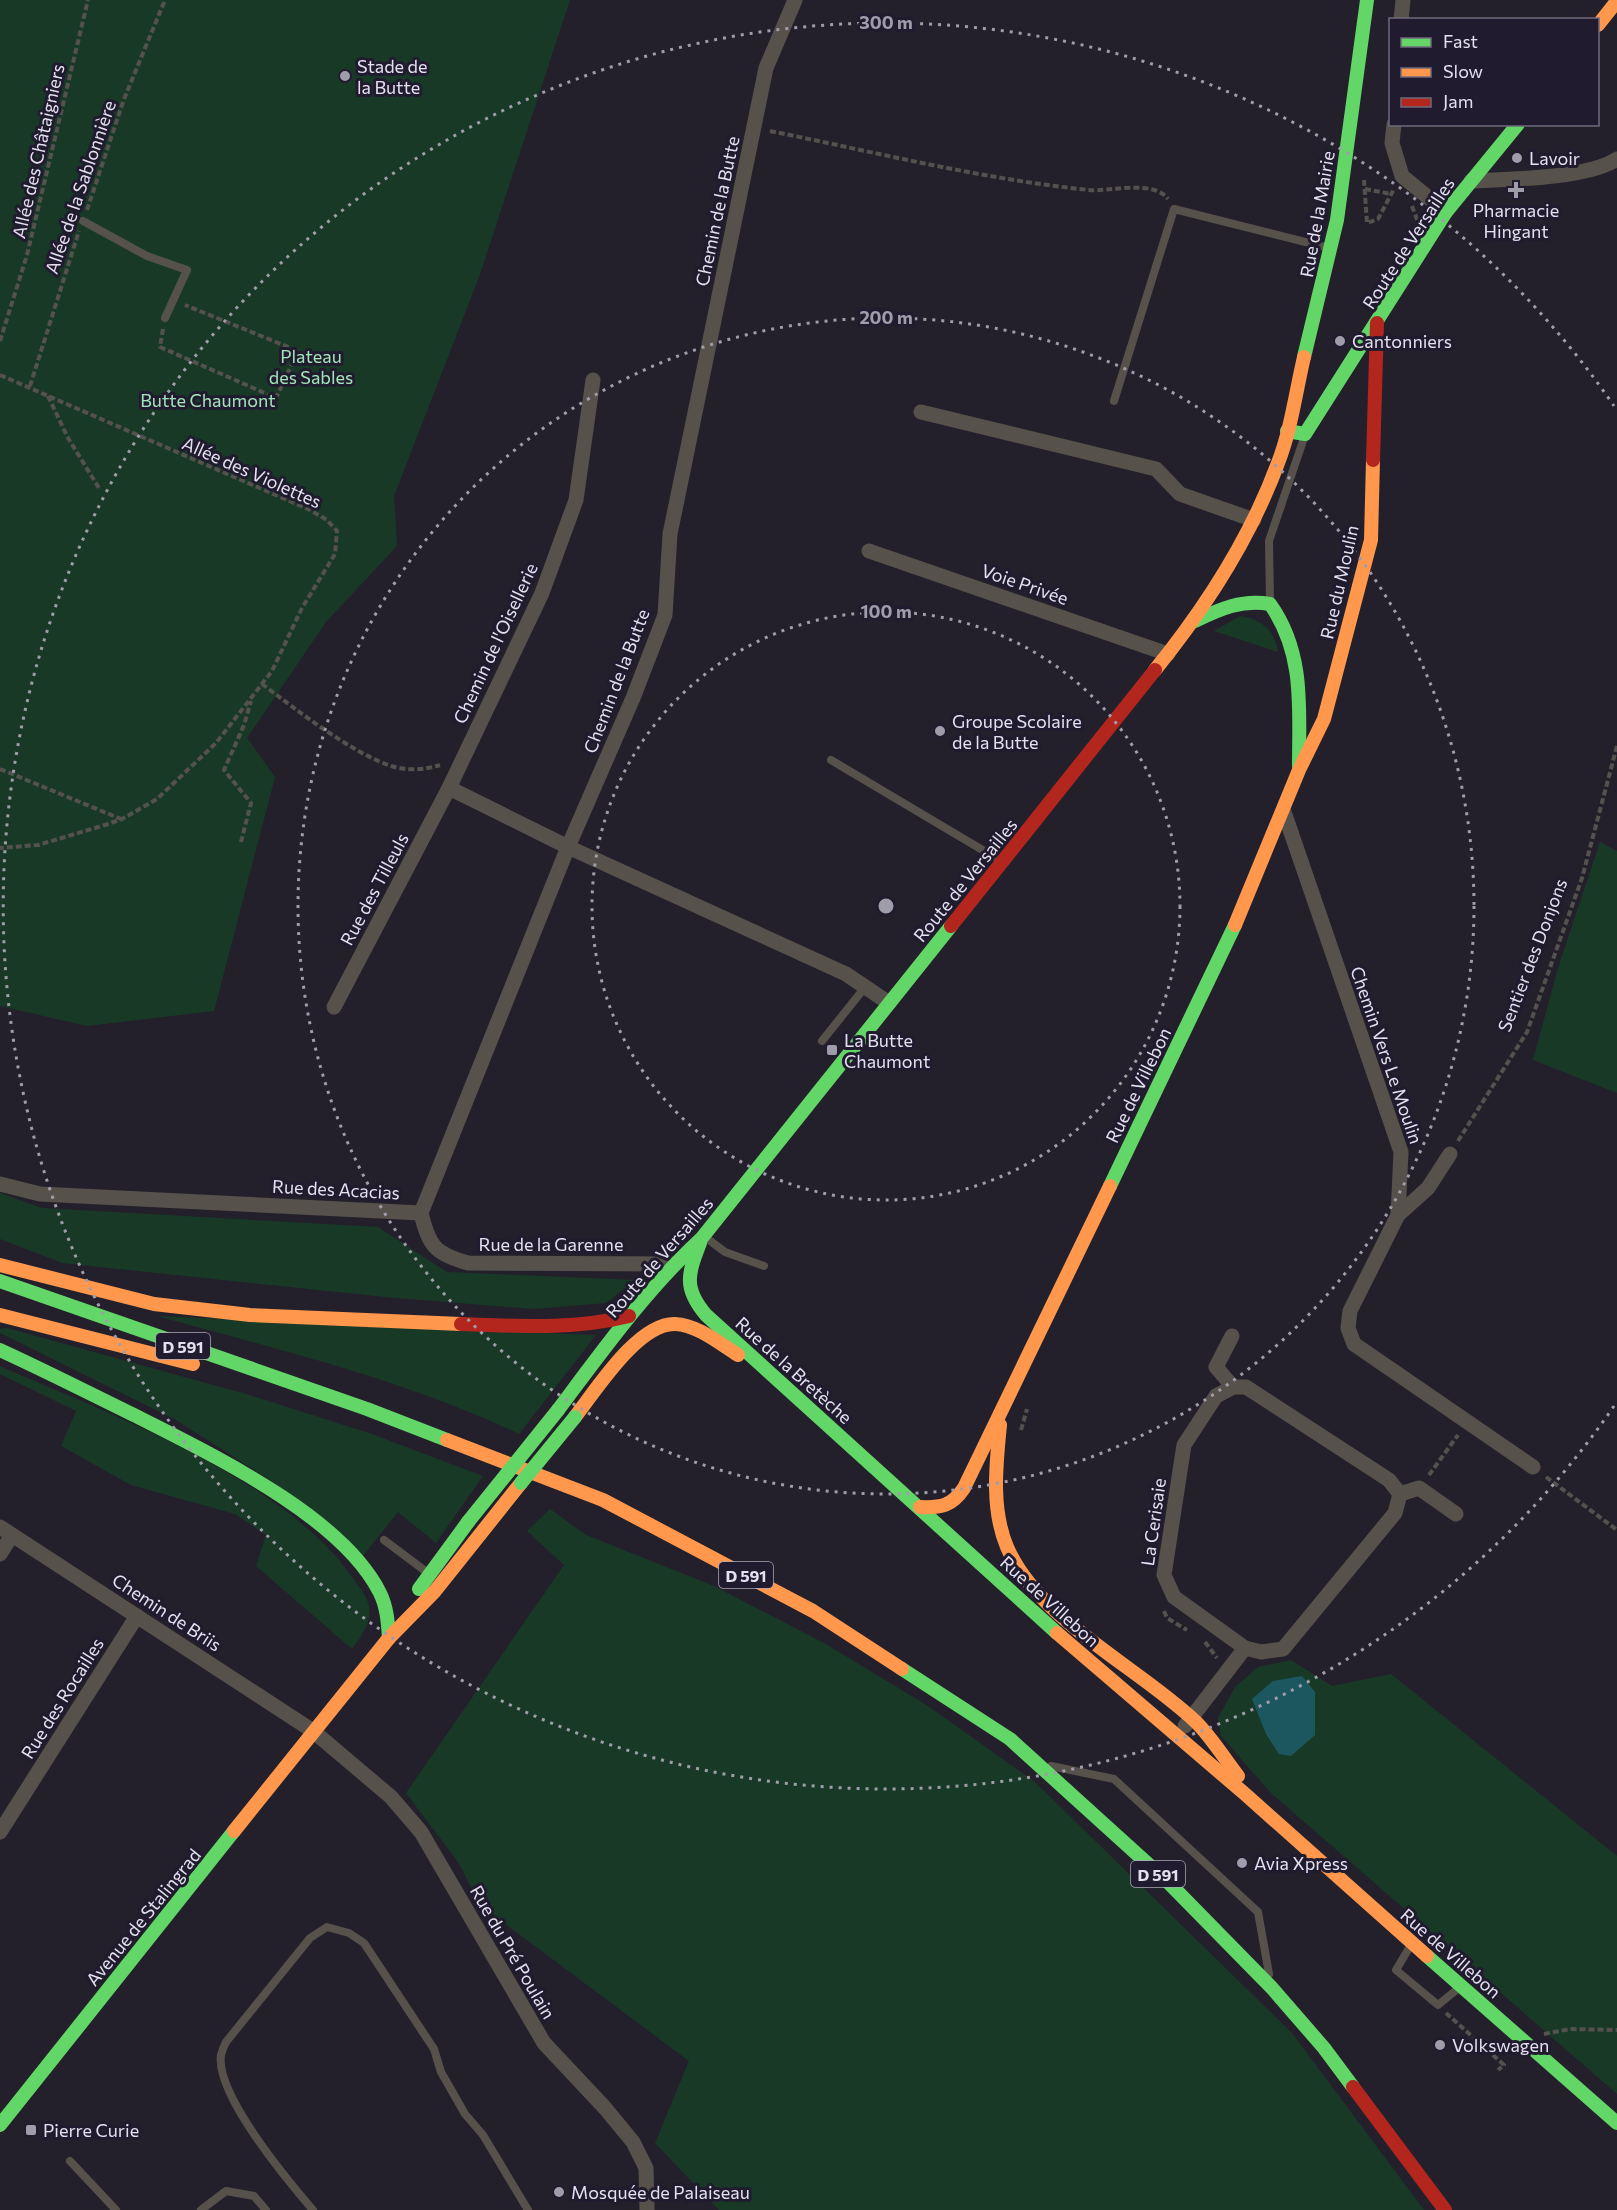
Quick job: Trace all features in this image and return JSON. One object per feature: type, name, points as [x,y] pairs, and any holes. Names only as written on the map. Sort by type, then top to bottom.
[{"type":"main road","name":"Rue de la Mairie","points":[[1287,432],[1331,249],[1367,0]]},
{"type":"main road","points":[[1599,24],[1617,1]]},
{"type":"main road","name":"Route de Versailles","points":[[1305,434],[1446,212],[1516,126]]},
{"type":"main road","name":"Rue du Moulin","points":[[1299,770],[1324,719],[1371,540],[1377,323]]},
{"type":"main road","points":[[1287,432],[1305,434]]},
{"type":"main road","name":"Route de Versailles","points":[[389,1638],[430,1574],[468,1522],[558,1410],[629,1316],[674,1263],[702,1238],[1193,622],[1229,566],[1270,487],[1287,432]]},
{"type":"main road","points":[[1193,622],[1225,606],[1245,602],[1270,604],[1282,618],[1289,635],[1297,672],[1299,770]]},
{"type":"main road","name":"Rue de Villebon","points":[[920,1507],[942,1508],[955,1503],[1002,1413],[1241,913],[1284,812],[1299,770]]},
{"type":"main road","name":"Rue de la Bretèche","points":[[702,1238],[688,1276],[688,1290],[695,1304],[920,1507]]},
{"type":"main road","points":[[0,1265],[154,1304],[250,1315],[539,1327],[602,1323],[629,1316]]},
{"type":"main road","name":"D 591","points":[[0,1281],[367,1409],[603,1500],[813,1611],[1010,1739],[1170,1884],[1272,1988],[1324,2048],[1445,2210]]},
{"type":"main road","name":"D 591","points":[[0,1315],[367,1409]]},
{"type":"main road","name":"Route de Versailles","points":[[313,1731],[389,1638],[435,1591],[521,1482],[642,1338],[665,1324],[677,1324],[699,1332],[769,1373]]},
{"type":"main road","points":[[0,1350],[206,1452],[288,1501],[345,1550],[379,1591],[387,1612],[389,1638]]},
{"type":"main road","name":"Rue de Villebon","points":[[1002,1413],[994,1480],[996,1507],[1007,1548],[1023,1576],[1073,1625],[1192,1717],[1263,1808]]},
{"type":"main road","name":"Rue de Villebon","points":[[920,1507],[1062,1637],[1176,1737],[1263,1808],[1304,1848],[1617,2123]]},
{"type":"main road","name":"Avenue de Stalingrad","points":[[0,2125],[313,1731]]},
{"type":"street","name":"Chemin de la Butte","points":[[568,847],[633,698],[665,615],[670,534],[766,68],[795,0]]},
{"type":"street","points":[[1401,18],[1403,0]]},
{"type":"street","points":[[1394,126],[1392,142],[1402,176],[1446,212]]},
{"type":"street","points":[[1471,181],[1567,173],[1594,168],[1617,159]]},
{"type":"street","name":"Chemin de l'Oisellerie","points":[[448,788],[542,593],[576,500],[593,380]]},
{"type":"street","points":[[921,412],[1156,469],[1180,494],[1254,519]]},
{"type":"street","name":"Voie Privée","points":[[869,551],[1168,654]]},
{"type":"street","points":[[448,788],[568,847],[846,974],[889,1003]]},
{"type":"street","name":"Rue des Tilleuls","points":[[334,1007],[448,788]]},
{"type":"street","name":"Chemin Vers Le Moulin","points":[[1284,812],[1401,1152],[1398,1215],[1350,1311],[1348,1328],[1354,1344],[1533,1467]]},
{"type":"street","name":"Rue des Acacias","points":[[0,1184],[40,1194],[421,1213],[568,847]]},
{"type":"street","points":[[1398,1215],[1428,1188],[1449,1154]]},
{"type":"street","name":"Rue de la Garenne","points":[[421,1213],[428,1240],[445,1257],[468,1263],[674,1263]]},
{"type":"street","points":[[1232,1336],[1216,1367],[1233,1386],[1246,1387],[1389,1480],[1400,1494]]},
{"type":"street","name":"La Cerisaie","points":[[1233,1386],[1216,1396],[1184,1445],[1164,1575],[1174,1597],[1245,1648]]},
{"type":"street","points":[[1400,1494],[1419,1488],[1456,1514]]},
{"type":"street","points":[[1176,1737],[1245,1648],[1261,1652],[1283,1649],[1395,1513],[1400,1494]]},
{"type":"street","points":[[0,1554],[6,1531]]},
{"type":"street","name":"Chemin de Briis","points":[[6,1531],[313,1731]]},
{"type":"street","name":"Rue des Rocailles","points":[[0,1832],[137,1616]]},
{"type":"street","name":"Rue du Pré Poulain","points":[[313,1731],[391,1797],[421,1832],[544,2043],[605,2108],[633,2142],[646,2168],[647,2210]]},
{"type":"lane","points":[[1114,401],[1174,209],[1331,249]]},
{"type":"lane","points":[[83,221],[147,256],[187,270],[165,318]]},
{"type":"lane","points":[[1270,604],[1269,541],[1305,434]]},
{"type":"lane","points":[[831,760],[1002,862]]},
{"type":"lane","points":[[822,1041],[866,986]]},
{"type":"lane","points":[[702,1238],[725,1252],[764,1266]]},
{"type":"lane","points":[[384,1540],[430,1574]]},
{"type":"lane","points":[[1040,1764],[1114,1779],[1258,1912],[1272,1988]]},
{"type":"lane","points":[[314,2210],[254,2138],[222,2072],[221,2056],[226,2042],[310,1938],[327,1927],[349,1933],[364,1943],[434,2049],[441,2072],[465,2114],[483,2135],[528,2210]]},
{"type":"lane","points":[[1412,1943],[1396,1970],[1438,2005],[1461,1986]]},
{"type":"lane","points":[[70,2161],[116,2210]]},
{"type":"lane","points":[[201,2210],[226,2191],[254,2196],[266,2210]]},
{"type":"path","name":"Allée des Châtaigniers","points":[[0,341],[27,255],[88,0]]},
{"type":"path","name":"Allée de la Sablonnière","points":[[30,386],[124,99],[165,0]]},
{"type":"path","points":[[773,132],[942,167],[1091,190],[1145,188],[1165,195],[1174,209]]},
{"type":"path","points":[[1346,153],[1364,174],[1367,223],[1378,219],[1395,187],[1400,191]]},
{"type":"path","points":[[1365,189],[1391,194]]},
{"type":"path","points":[[1411,204],[1426,244]]},
{"type":"path","points":[[165,318],[160,348],[276,398],[298,351],[173,300]]},
{"type":"path","name":"Allée des Violettes","points":[[0,375],[30,386],[310,510],[333,525],[337,531],[335,554],[302,608],[272,671],[216,743],[157,799],[122,819],[38,845],[0,848]]},
{"type":"path","points":[[48,395],[68,438],[99,488]]},
{"type":"path","points":[[262,684],[346,742],[390,765],[410,770],[450,765],[458,768]]},
{"type":"path","points":[[241,842],[251,803],[224,770],[244,725],[252,698]]},
{"type":"path","name":"Sentier des Donjons","points":[[1449,1154],[1527,1032],[1582,878],[1617,746]]},
{"type":"path","points":[[0,769],[122,819]]},
{"type":"path","points":[[1019,1439],[1030,1400]]},
{"type":"path","points":[[1419,1488],[1468,1422]]},
{"type":"path","points":[[1533,1467],[1617,1530]]},
{"type":"path","points":[[1438,2005],[1504,2066],[1498,2070]]},
{"type":"path","points":[[1526,2043],[1549,2031],[1617,2030]]},
{"type":"path","points":[[1488,2049],[1492,2044]]},
{"type":"green space","name":"Butte Chaumont","points":[[0,0],[570,0],[479,277],[394,496],[397,546],[326,622],[247,738],[275,777],[214,1011],[87,1026],[0,1006]]},
{"type":"green space","points":[[1240,616],[1266,627],[1274,638],[1278,652],[1214,631]]},
{"type":"green space","points":[[1600,842],[1617,851],[1617,1093],[1533,1060],[1558,968]]},
{"type":"green space","points":[[0,1193],[42,1208],[378,1227],[447,1272],[635,1280],[606,1303],[533,1309],[385,1297],[62,1263],[0,1239]]},
{"type":"green space","points":[[157,1316],[596,1335],[519,1434],[386,1381]]},
{"type":"green space","points":[[7,1328],[246,1394],[369,1433],[483,1476],[436,1543],[398,1512],[362,1557],[273,1482],[176,1420],[0,1333],[0,1329]]},
{"type":"green space","points":[[0,1366],[191,1452],[239,1479],[283,1509],[322,1541],[366,1597],[369,1607],[368,1620],[352,1649],[256,1566],[266,1535],[235,1514],[131,1485],[61,1446],[76,1411],[0,1374]]},
{"type":"green space","points":[[550,1509],[586,1535],[714,1586],[824,1643],[928,1706],[1035,1782],[1292,2033],[1424,2210],[719,2210],[655,2143],[689,2061],[481,1906],[458,1862],[406,1793],[564,1565],[527,1531]]},
{"type":"green space","points":[[1291,1660],[1332,1686],[1391,1674],[1617,1856],[1617,2094],[1271,1793],[1221,1736],[1218,1718],[1235,1687],[1258,1667]]},
{"type":"water","points":[[1302,1676],[1315,1692],[1315,1735],[1291,1756],[1279,1754],[1266,1734],[1252,1699],[1273,1681]]},
{"type":"traffic: fast","points":[[1304,357],[1337,220],[1367,0]]},
{"type":"traffic: fast","points":[[1287,431],[1305,434],[1446,212],[1516,126]]},
{"type":"traffic: fast","points":[[1195,621],[1222,609],[1241,604],[1270,604],[1281,623],[1295,662],[1299,703],[1299,766]]},
{"type":"traffic: fast","points":[[1110,1186],[1235,925]]},
{"type":"traffic: fast","points":[[558,1410],[626,1321],[701,1239],[951,926]]},
{"type":"traffic: fast","points":[[700,1243],[690,1280],[694,1297],[706,1315],[1057,1633]]},
{"type":"traffic: fast","points":[[0,1281],[367,1409],[447,1440]]},
{"type":"traffic: fast","points":[[0,1350],[236,1468],[306,1513],[336,1538],[362,1565],[382,1598],[387,1615],[389,1638]]},
{"type":"traffic: fast","points":[[468,1522],[558,1410]]},
{"type":"traffic: fast","points":[[521,1483],[575,1417]]},
{"type":"traffic: fast","points":[[419,1589],[468,1522]]},
{"type":"traffic: fast","points":[[902,1669],[1010,1739],[1170,1884],[1272,1988],[1324,2048],[1353,2087]]},
{"type":"traffic: fast","points":[[0,2125],[234,1831]]},
{"type":"traffic: fast","points":[[1427,1956],[1617,2123]]},
{"type":"traffic: slow","points":[[1599,24],[1617,1]]},
{"type":"traffic: slow","points":[[1155,670],[1209,597],[1254,519],[1283,450],[1304,357]]},
{"type":"traffic: slow","points":[[1235,925],[1299,770],[1324,719],[1371,540],[1373,460]]},
{"type":"traffic: slow","points":[[920,1507],[945,1505],[955,1499],[964,1488],[1110,1186]]},
{"type":"traffic: slow","points":[[0,1265],[154,1304],[250,1315],[461,1324]]},
{"type":"traffic: slow","points":[[0,1315],[193,1364]]},
{"type":"traffic: slow","points":[[575,1417],[619,1360],[647,1334],[661,1327],[684,1325],[708,1336],[738,1355]]},
{"type":"traffic: slow","points":[[1000,1425],[996,1487],[999,1518],[1007,1547],[1022,1573],[1042,1598],[1066,1620],[1196,1722],[1238,1776]]},
{"type":"traffic: slow","points":[[447,1440],[603,1500],[813,1611],[902,1669]]},
{"type":"traffic: slow","points":[[234,1831],[389,1638],[435,1591],[521,1483]]},
{"type":"traffic: slow","points":[[1057,1633],[1245,1794],[1427,1956]]},
{"type":"traffic: jam","points":[[1373,460],[1377,323]]},
{"type":"traffic: jam","points":[[951,926],[1155,670]]},
{"type":"traffic: jam","points":[[461,1324],[567,1325],[629,1316]]},
{"type":"traffic: jam","points":[[1353,2087],[1445,2210]]},
{"type":"place","name":"Stade de la Butte","points":[[345,76]]},
{"type":"place","name":"Lavoir","points":[[1517,158]]},
{"type":"place","name":"Pharmacie Hingant","points":[[1516,190]]},
{"type":"place","name":"Cantonniers","points":[[1340,341]]},
{"type":"place","name":"Groupe Scolaire de la Butte","points":[[940,731]]},
{"type":"place","name":"La Butte Chaumont","points":[[832,1050]]},
{"type":"place","name":"Avia Xpress","points":[[1242,1863]]},
{"type":"place","name":"Volkswagen","points":[[1440,2045]]},
{"type":"place","name":"Pierre Curie","points":[[31,2130]]},
{"type":"place","name":"Mosquée de Palaiseau","points":[[559,2192]]},
{"type":"park label","name":"Plateau des Sables","points":[[311,366]]}]
